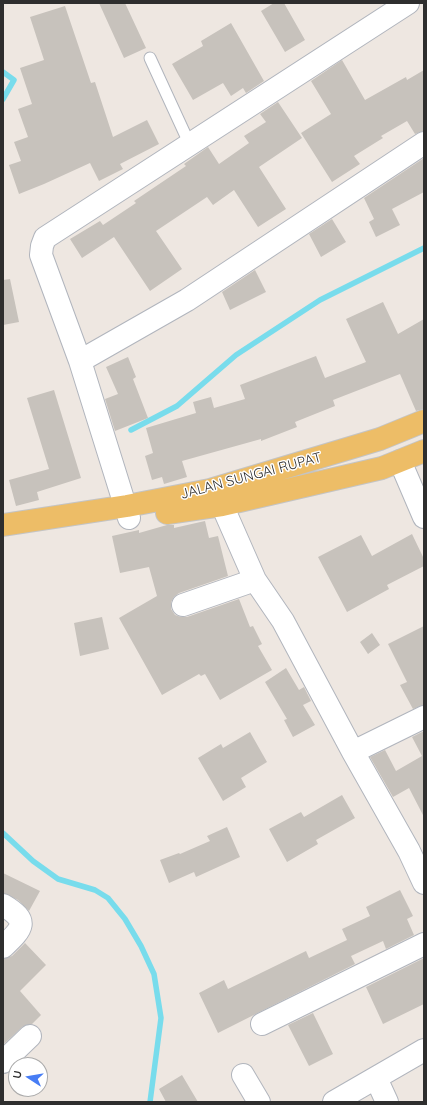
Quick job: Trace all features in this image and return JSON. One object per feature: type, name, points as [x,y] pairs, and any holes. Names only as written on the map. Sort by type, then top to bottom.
[{"type":"main road","name":"JALAN SUNGAI RUPAT","points":[[216,498],[380,439],[424,421]]},
{"type":"main road","name":"JALAN SUNGAI RUPAT","points":[[3,536],[128,512],[216,498],[382,468],[424,451]]},
{"type":"main road","name":"JALAN SUNGAI RUPAT","points":[[3,525],[128,512]]},
{"type":"street","points":[[128,512],[80,361],[41,255],[45,238],[408,3]]},
{"type":"street","points":[[80,361],[187,300],[424,143]]},
{"type":"street","points":[[400,461],[424,517]]},
{"type":"street","points":[[216,498],[254,580],[282,621],[353,752],[417,847],[424,883]]},
{"type":"street","points":[[183,605],[254,580]]},
{"type":"street","points":[[353,752],[424,717]]},
{"type":"street","points":[[3,905],[20,916],[22,922],[21,928],[15,936],[3,947]]},
{"type":"street","points":[[262,1024],[424,944]]},
{"type":"street","points":[[3,1062],[30,1036]]},
{"type":"street","points":[[334,1102],[424,1050]]},
{"type":"street","points":[[243,1074],[259,1102]]},
{"type":"street","points":[[376,1078],[387,1102]]},
{"type":"lane","points":[[150,58],[190,144]]},
{"type":"building","points":[[99,3],[125,3],[146,48],[124,58]]},
{"type":"building","points":[[274,3],[284,3],[305,40],[285,52],[261,11]]},
{"type":"building","points":[[65,6],[91,83],[95,82],[113,137],[147,120],[159,144],[120,164],[123,169],[99,181],[90,163],[19,194],[9,165],[21,161],[14,142],[28,137],[18,109],[32,104],[20,68],[44,60],[30,17]]},
{"type":"building","points":[[231,23],[264,81],[246,93],[243,88],[231,96],[223,83],[193,100],[172,64],[203,46],[201,41]]},
{"type":"building","points":[[342,60],[365,100],[406,77],[407,80],[424,70],[424,131],[415,134],[407,121],[381,136],[383,138],[354,156],[360,164],[332,182],[301,133],[331,114],[311,81]]},
{"type":"building","points":[[278,102],[302,138],[259,167],[286,209],[258,227],[234,190],[213,205],[207,197],[156,231],[182,269],[150,291],[114,237],[82,258],[70,239],[100,221],[103,225],[136,203],[134,201],[186,166],[184,164],[208,147],[219,164],[249,143],[244,136],[266,122],[260,114]]},
{"type":"building","points":[[424,158],[424,192],[392,209],[400,225],[376,237],[369,222],[374,219],[364,198]]},
{"type":"building","points":[[332,219],[346,242],[321,257],[309,234]]},
{"type":"building","points":[[255,270],[266,292],[230,310],[222,292]]},
{"type":"building","points":[[10,279],[19,322],[3,325],[3,280]]},
{"type":"building","points":[[383,302],[398,334],[424,319],[424,409],[416,411],[400,374],[333,400],[335,406],[295,422],[297,427],[261,441],[261,439],[182,461],[187,477],[164,484],[162,477],[152,480],[145,456],[153,453],[146,428],[196,413],[193,402],[211,397],[214,408],[245,399],[240,385],[316,356],[325,378],[366,362],[346,319]]},
{"type":"building","points":[[128,357],[136,377],[133,379],[148,418],[115,431],[105,399],[118,394],[106,367]]},
{"type":"building","points":[[54,390],[81,478],[37,492],[39,500],[16,506],[9,480],[49,469],[27,398]]},
{"type":"building","points":[[205,521],[209,538],[218,536],[228,576],[179,593],[171,602],[171,609],[175,615],[187,617],[239,599],[250,627],[253,626],[262,644],[258,646],[272,670],[220,700],[205,674],[201,676],[199,674],[162,695],[119,618],[157,596],[149,567],[120,573],[112,536],[139,530],[139,533],[167,525],[174,525],[174,528]]},
{"type":"building","points":[[412,534],[424,559],[424,566],[387,585],[389,589],[347,612],[318,557],[361,535],[372,556]]},
{"type":"building","points":[[102,617],[109,649],[80,656],[74,623]]},
{"type":"building","points":[[424,626],[424,705],[413,709],[400,685],[407,682],[388,644]]},
{"type":"building","points":[[372,633],[380,645],[368,654],[360,642]]},
{"type":"building","points":[[286,668],[299,690],[304,687],[311,701],[303,705],[315,725],[293,737],[284,720],[287,719],[265,682]]},
{"type":"building","points":[[424,731],[424,817],[409,788],[393,797],[370,757],[385,750],[396,771],[422,756],[412,737]]},
{"type":"building","points":[[250,732],[267,762],[241,778],[246,787],[223,801],[198,758],[221,744],[223,748]]},
{"type":"building","points":[[342,795],[355,818],[316,840],[318,844],[287,862],[269,829],[301,812],[304,817]]},
{"type":"building","points":[[227,827],[240,857],[196,877],[194,872],[169,883],[160,860],[179,853],[180,854],[210,841],[207,836]]},
{"type":"building","points":[[3,873],[40,891],[29,911],[18,900],[3,893]]},
{"type":"building","points":[[400,890],[413,916],[407,919],[414,935],[386,949],[383,941],[351,956],[355,964],[218,1033],[199,993],[224,980],[228,989],[306,951],[309,958],[347,940],[342,929],[370,916],[366,907]]},
{"type":"building","points":[[25,943],[46,965],[20,991],[41,1015],[32,1024],[22,1027],[3,1045],[3,959],[12,956]]},
{"type":"building","points":[[424,958],[424,1004],[383,1024],[366,987]]},
{"type":"building","points":[[313,1013],[333,1054],[309,1066],[288,1025]]},
{"type":"building","points":[[182,1075],[198,1102],[166,1102],[159,1089]]},
{"type":"waterway","points":[[3,72],[14,80],[3,99]]},
{"type":"waterway","points":[[131,430],[177,406],[236,355],[320,300],[424,248]]},
{"type":"waterway","points":[[3,833],[33,861],[58,879],[95,890],[108,898],[125,919],[141,946],[154,974],[161,1018],[150,1102]]}]
